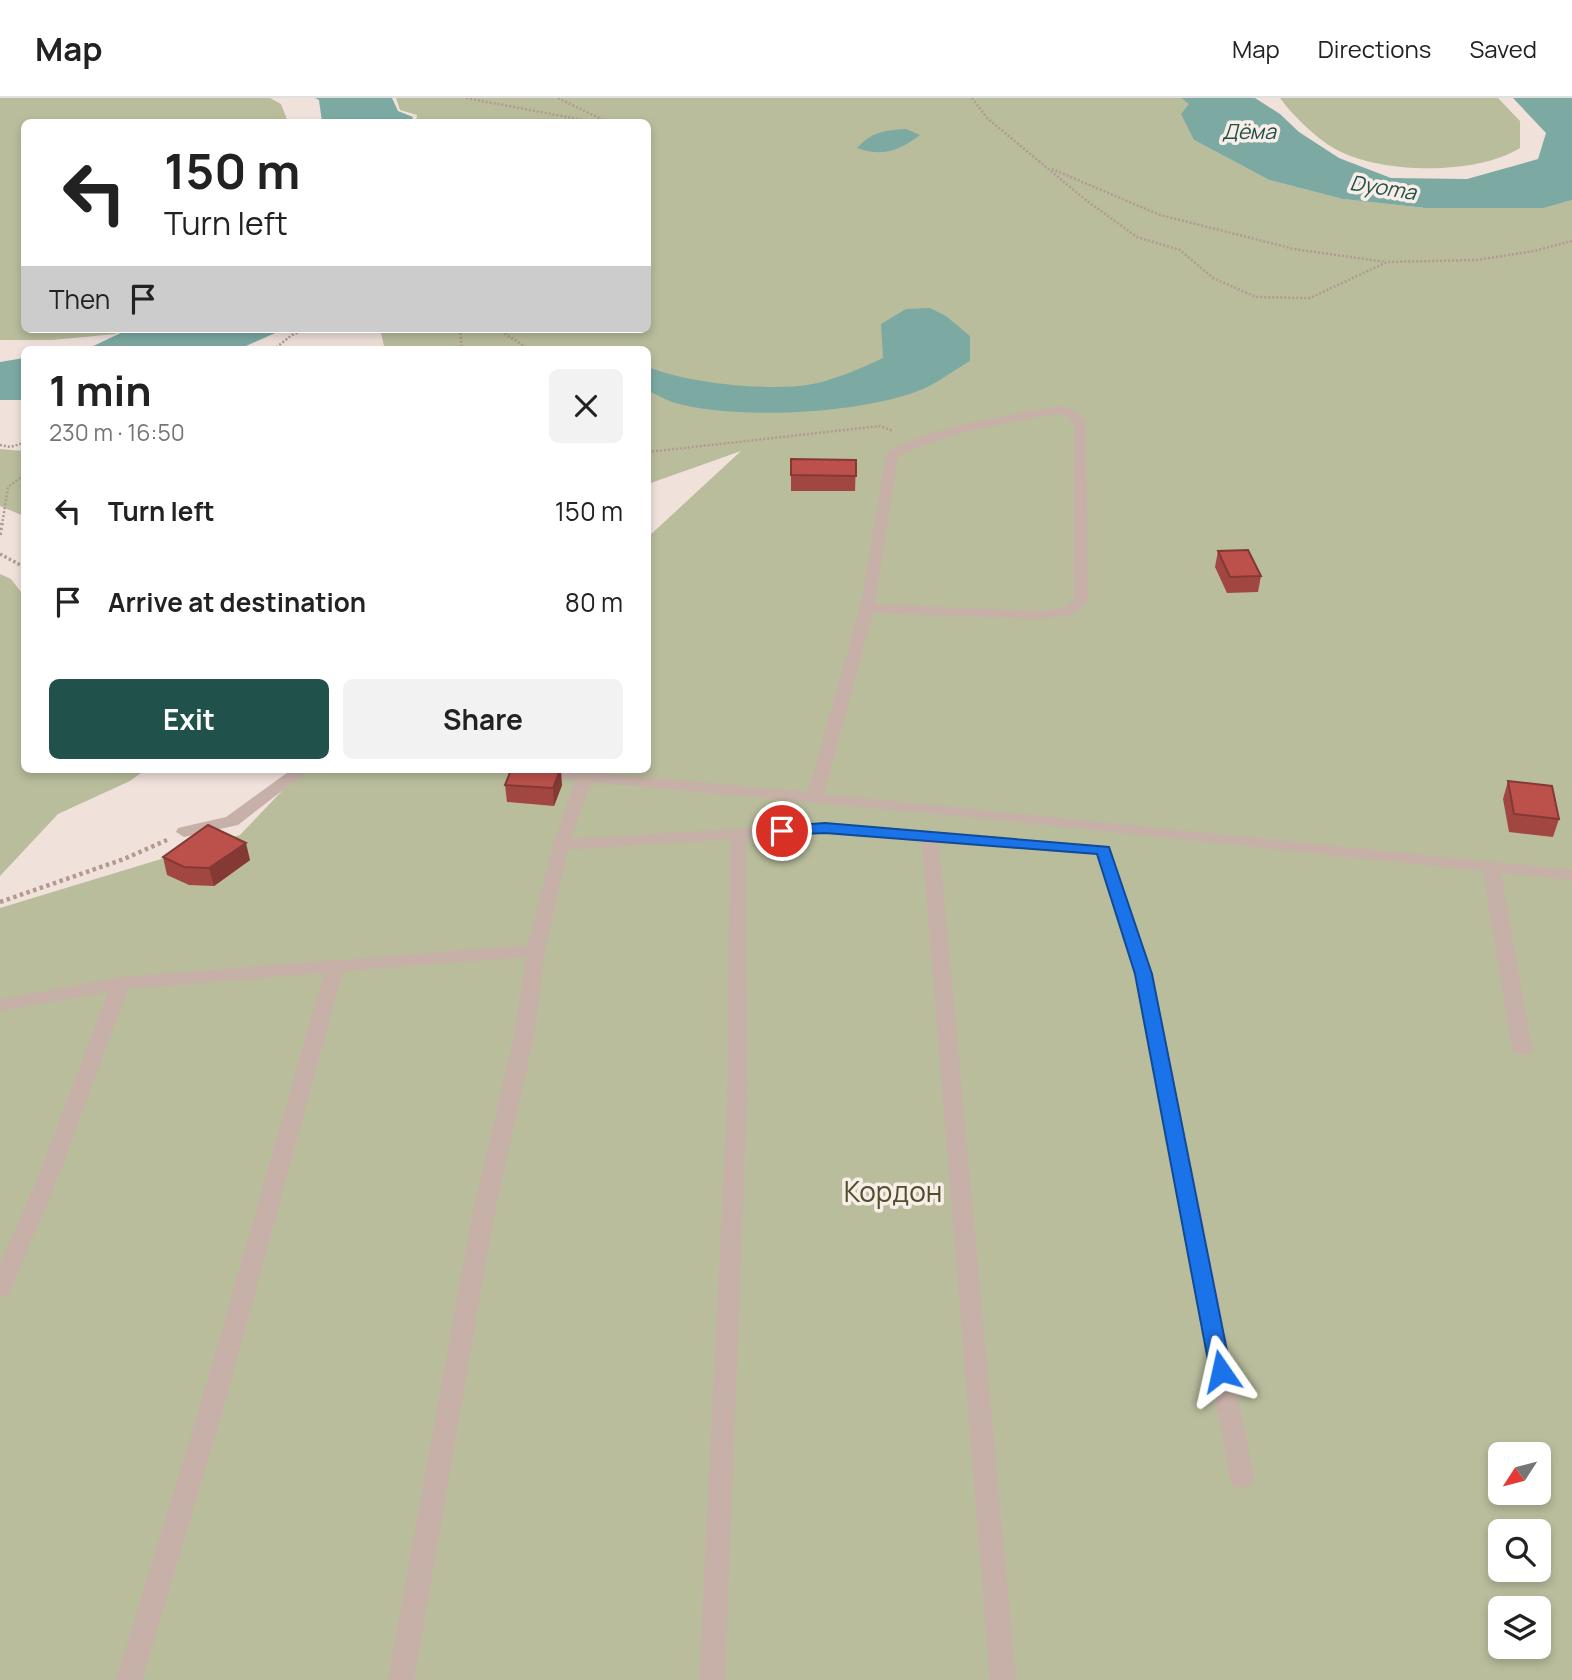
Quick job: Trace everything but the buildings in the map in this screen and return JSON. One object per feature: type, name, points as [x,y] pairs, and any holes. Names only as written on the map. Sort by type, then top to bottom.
[{"type":"street","points":[[815,798],[867,608],[891,454],[920,441],[1000,420],[1060,410],[1072,414],[1080,423],[1081,602],[1067,612],[1039,615],[867,608]]},
{"type":"street","points":[[184,832],[232,821],[297,773]]},
{"type":"street","points":[[546,773],[1572,875]]},
{"type":"street","points":[[401,1680],[483,1216],[524,1037],[536,950],[561,845],[584,777]]},
{"type":"street","points":[[561,845],[825,828],[1103,850],[1143,974],[1242,1478]]},
{"type":"street","points":[[712,1680],[737,1103],[738,834]]},
{"type":"street","points":[[930,835],[1003,1680]]},
{"type":"street","points":[[1491,866],[1522,1049]]},
{"type":"street","points":[[0,1005],[121,984],[536,950]]},
{"type":"street","points":[[129,1680],[211,1410],[335,966]]},
{"type":"street","points":[[0,1289],[47,1180],[121,984]]},
{"type":"path","points":[[466,98],[578,119]]},
{"type":"path","points":[[558,98],[601,119]]},
{"type":"path","points":[[972,98],[987,118],[1087,201],[1137,237],[1180,250],[1213,278],[1256,297],[1310,298],[1387,262]]},
{"type":"path","points":[[1048,167],[1160,215],[1294,249],[1387,262],[1477,260],[1534,251],[1572,241]]},
{"type":"path","points":[[278,346],[297,333]]},
{"type":"path","points":[[504,333],[524,346]]},
{"type":"path","points":[[651,452],[880,426],[920,441]]},
{"type":"path","points":[[0,445],[10,447],[21,444]]},
{"type":"path","points":[[0,535],[8,487],[21,477]]},
{"type":"path","points":[[0,554],[21,565]]},
{"type":"path","points":[[0,902],[124,859],[184,832]]},
{"type":"green space","points":[[0,98],[270,98],[281,104],[287,119],[21,119],[21,333],[116,334],[52,340],[0,340]]},
{"type":"green space","name":"Кордон","points":[[396,98],[1181,98],[1190,104],[1194,140],[1269,180],[1344,199],[1425,208],[1544,208],[1572,200],[1572,1680],[0,1680],[0,908],[240,835],[299,773],[651,773],[651,534],[741,451],[651,483],[651,346],[384,346],[381,333],[651,333],[651,119],[416,119],[417,115],[400,110]]},
{"type":"green space","points":[[1280,98],[1498,98],[1520,121],[1520,148],[1502,157],[1456,167],[1381,164],[1358,159],[1332,147],[1307,128]]},
{"type":"green space","points":[[0,449],[21,451],[21,515],[0,506]]},
{"type":"green space","points":[[0,574],[11,579],[21,592],[21,773],[141,773],[130,781],[58,814],[0,876]]},
{"type":"water","points":[[315,98],[392,98],[398,111],[413,117],[322,119],[319,100]]},
{"type":"water","name":"Дёма","points":[[1181,98],[1255,98],[1339,158],[1391,178],[1467,179],[1538,159],[1546,133],[1513,98],[1572,98],[1572,200],[1544,208],[1425,208],[1343,199],[1269,180],[1194,140],[1181,114],[1189,104]]},
{"type":"water","points":[[906,129],[920,135],[897,149],[874,152],[857,148],[879,133]]},
{"type":"water","points":[[930,308],[946,316],[970,336],[970,361],[929,386],[898,398],[834,409],[729,412],[672,402],[651,392],[651,368],[704,381],[748,386],[789,387],[826,381],[883,358],[881,324],[906,309]]},
{"type":"water","points":[[121,333],[275,333],[246,346],[93,346]]},
{"type":"water","points":[[21,358],[21,400],[0,400],[0,362]]},
{"type":"route","points":[[782,831],[825,828],[1103,850],[1143,974],[1221,1371]]},
{"type":"water label","name":"Dyoma","points":[[1383,188]]}]
